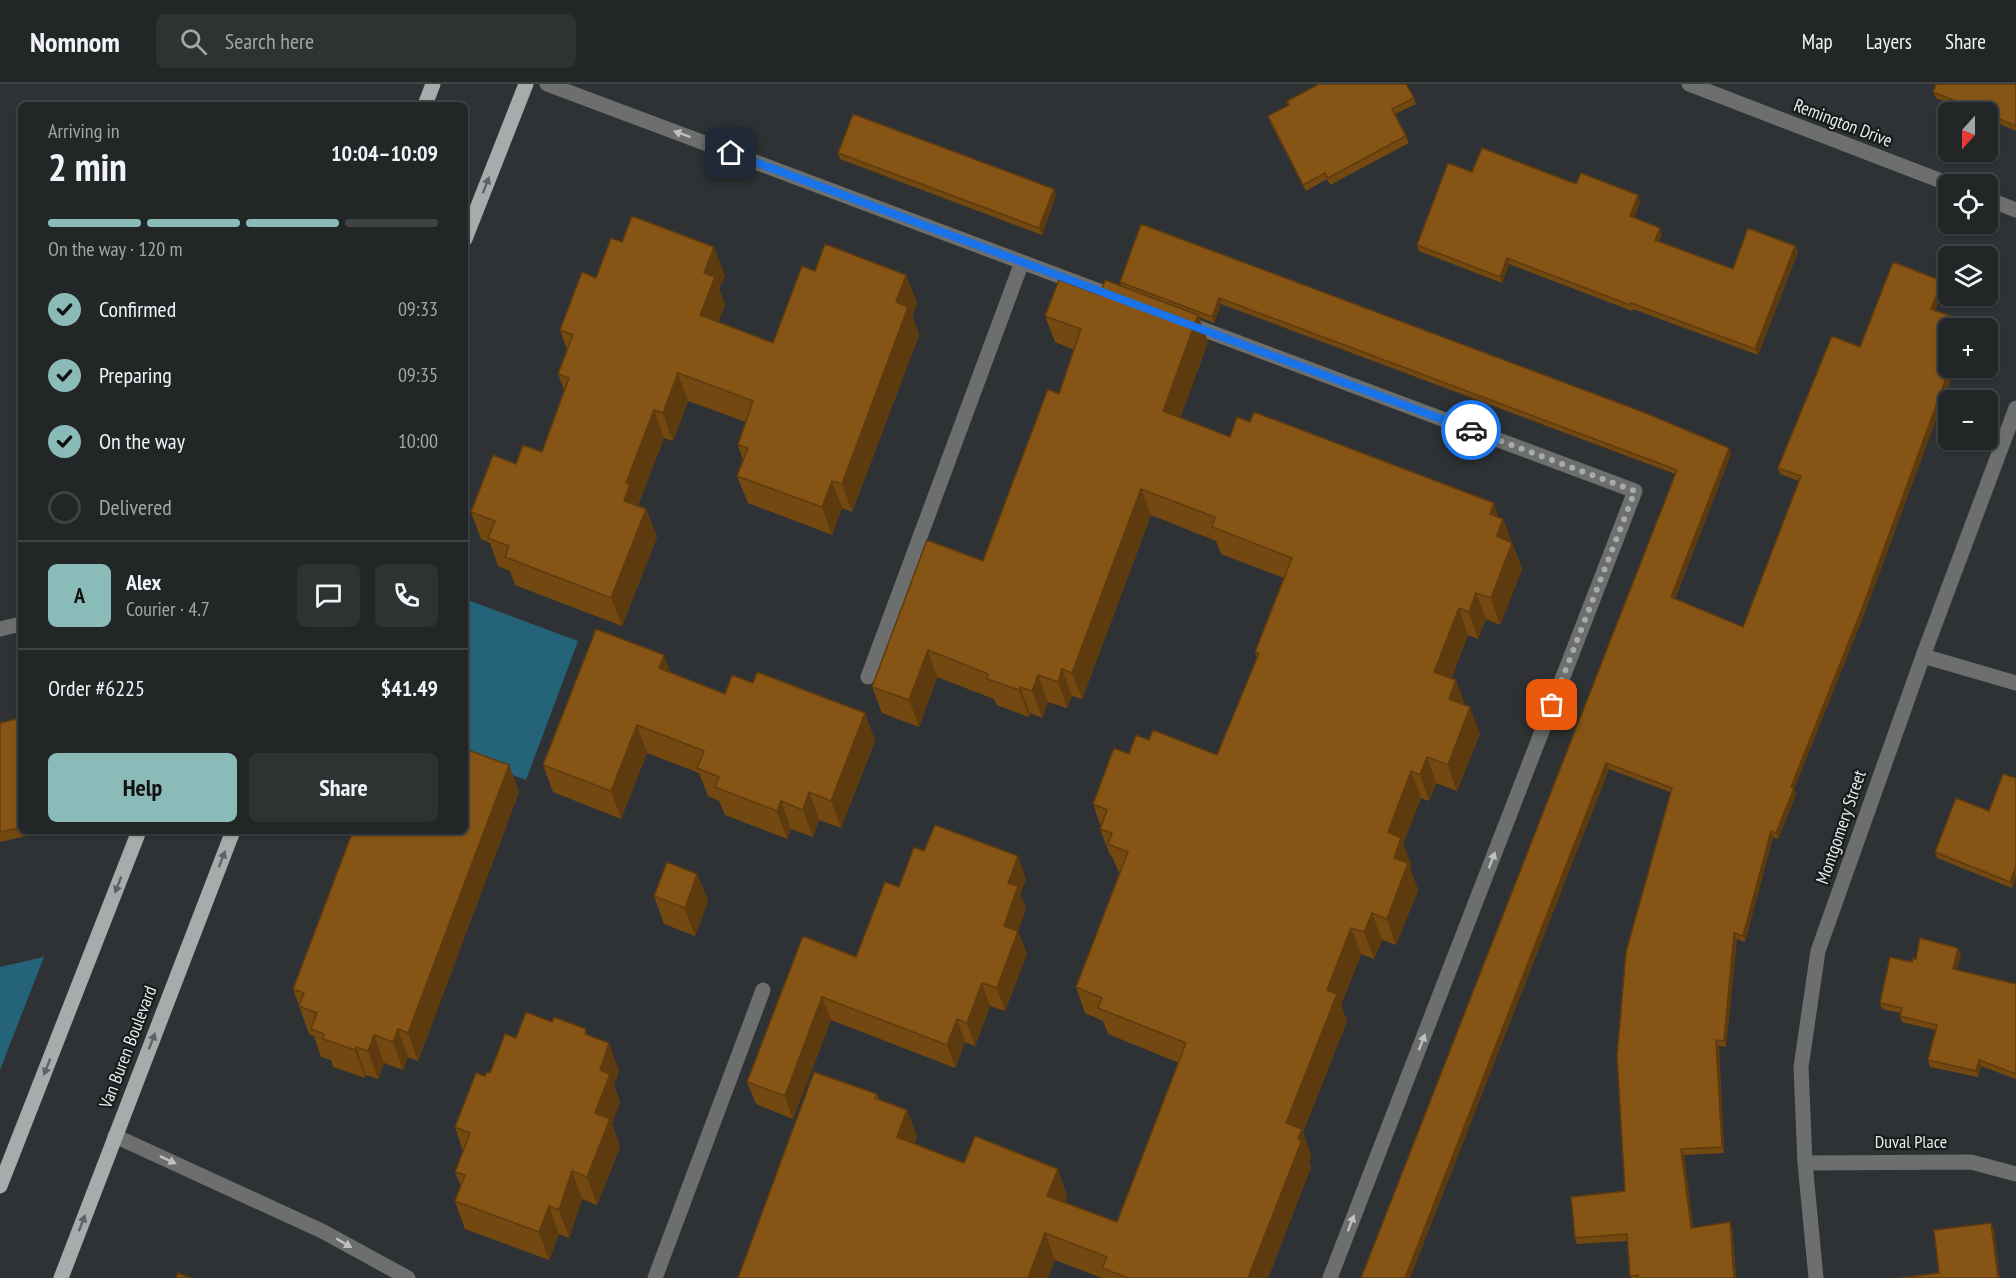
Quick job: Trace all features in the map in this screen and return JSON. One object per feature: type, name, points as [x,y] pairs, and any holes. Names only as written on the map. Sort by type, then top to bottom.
[{"type":"main road","points":[[426,102],[433,84]]},
{"type":"main road","points":[[468,231],[526,84]]},
{"type":"main road","points":[[0,1186],[138,834]]},
{"type":"main road","name":"Van Buren Boulevard","points":[[61,1278],[232,834]]},
{"type":"street","points":[[548,84],[1134,303]]},
{"type":"street","name":"Remington Drive","points":[[1689,84],[1938,180]]},
{"type":"street","points":[[1998,203],[2016,210]]},
{"type":"street","points":[[868,677],[1022,262]]},
{"type":"street","points":[[1167,316],[1635,491],[1330,1278]]},
{"type":"street","name":"Montgomery Street","points":[[1816,1278],[1805,1163],[1801,1067],[1818,951],[1923,656],[2016,408]]},
{"type":"street","points":[[0,629],[18,625]]},
{"type":"street","points":[[1923,656],[2016,683]]},
{"type":"street","points":[[655,1278],[763,990]]},
{"type":"street","points":[[115,1136],[322,1231],[408,1278]]},
{"type":"street","name":"Duval Place","points":[[1805,1163],[1971,1162],[2016,1174]]},
{"type":"shaded area","points":[[468,600],[578,641],[526,780],[468,758]]},
{"type":"shaded area","points":[[44,957],[0,1070],[0,967]]},
{"type":"building","points":[[1319,84],[1406,84],[1414,98],[1392,109],[1406,136],[1328,178],[1325,173],[1303,185],[1268,116],[1289,105],[1287,101]]},
{"type":"building","points":[[1936,84],[2016,84],[2016,126],[1998,118],[1998,102],[1958,102],[1933,92]]},
{"type":"building","points":[[853,114],[1054,189],[1039,228],[838,153]]},
{"type":"building","points":[[1482,148],[1576,184],[1581,173],[1638,195],[1630,216],[1660,228],[1655,240],[1733,269],[1748,228],[1795,246],[1755,349],[1507,258],[1500,277],[1417,245],[1448,163],[1472,172]]},
{"type":"building","points":[[632,216],[714,247],[704,273],[715,277],[700,315],[773,343],[802,266],[815,271],[825,244],[906,275],[896,302],[908,307],[842,484],[832,481],[822,507],[737,476],[748,448],[738,445],[753,401],[678,373],[663,413],[654,410],[626,483],[630,484],[624,501],[646,509],[611,598],[505,557],[509,546],[488,538],[495,521],[471,512],[493,455],[516,464],[523,445],[542,452],[569,378],[558,374],[573,335],[560,330],[582,272],[596,278],[611,238],[622,242]]},
{"type":"building","points":[[1141,224],[1643,412],[1729,448],[1671,597],[1743,627],[1801,476],[1778,468],[1832,336],[1860,347],[1893,262],[1938,279],[1938,291],[1931,309],[1955,318],[1938,318],[1938,378],[1946,378],[1942,390],[1938,390],[1938,400],[1863,606],[1791,787],[1794,788],[1776,833],[1771,831],[1743,936],[1734,933],[1724,1041],[1716,1040],[1722,1147],[1681,1149],[1691,1228],[1730,1222],[1734,1278],[1638,1278],[1638,1275],[1630,1276],[1627,1234],[1575,1238],[1571,1197],[1625,1191],[1617,1056],[1626,952],[1672,788],[1606,763],[1405,1278],[1361,1278],[1677,470],[1219,298],[1212,317],[1120,282]]},
{"type":"building","points":[[1059,280],[1100,295],[1105,280],[1198,315],[1163,411],[1230,437],[1237,417],[1250,422],[1254,412],[1494,503],[1490,514],[1503,519],[1497,536],[1512,543],[1491,598],[1476,593],[1469,612],[1459,608],[1434,672],[1456,680],[1449,699],[1470,707],[1448,765],[1427,757],[1420,775],[1411,771],[1388,832],[1401,838],[1394,858],[1408,863],[1387,919],[1372,913],[1364,932],[1351,928],[1327,990],[1337,994],[1286,1123],[1302,1129],[1298,1139],[1302,1140],[1248,1278],[1128,1278],[1102,1268],[1107,1257],[1045,1233],[1028,1278],[738,1278],[814,1072],[877,1094],[875,1098],[907,1110],[897,1137],[964,1163],[975,1136],[1058,1169],[1047,1196],[1117,1222],[1186,1043],[1098,1008],[1102,998],[1076,987],[1128,852],[1108,844],[1112,833],[1100,829],[1107,810],[1093,804],[1114,748],[1129,754],[1136,735],[1149,740],[1153,730],[1217,755],[1259,653],[1255,652],[1292,558],[1212,527],[1215,517],[1141,489],[1072,673],[1062,669],[1058,682],[1038,675],[1032,691],[1020,687],[1019,690],[987,679],[988,674],[928,650],[909,700],[872,687],[927,540],[983,561],[1048,389],[1059,394],[1081,329],[1045,316]]},
{"type":"building","points":[[596,629],[664,655],[659,668],[725,694],[732,675],[753,683],[757,672],[865,713],[831,801],[809,792],[803,810],[781,801],[777,811],[715,787],[719,777],[697,768],[704,751],[637,725],[611,791],[543,765]]},
{"type":"building","points":[[18,719],[18,829],[0,832],[0,723]]},
{"type":"building","points":[[468,750],[509,765],[408,1033],[398,1029],[393,1042],[374,1035],[368,1051],[356,1047],[355,1050],[323,1039],[324,1034],[311,1029],[317,1013],[299,1006],[304,993],[293,989],[352,834],[468,834]]},
{"type":"building","points":[[2003,774],[2016,778],[2016,869],[2010,882],[1935,852],[1956,798],[1989,811]]},
{"type":"building","points":[[935,825],[1018,856],[1008,883],[1018,886],[1004,926],[1018,931],[997,988],[982,983],[967,1023],[957,1019],[947,1045],[822,997],[785,1096],[747,1082],[803,936],[856,957],[885,882],[899,887],[914,847],[924,851]]},
{"type":"building","points":[[667,862],[697,874],[685,908],[654,896]]},
{"type":"building","points":[[1920,938],[1958,948],[1953,969],[2016,984],[2016,1074],[1979,1060],[1976,1071],[1928,1060],[1937,1025],[1900,1016],[1902,1008],[1880,1003],[1890,957],[1912,962],[1913,958],[1916,959]]},
{"type":"building","points":[[526,1012],[552,1022],[554,1017],[586,1029],[585,1034],[609,1043],[600,1070],[610,1074],[595,1113],[610,1119],[587,1177],[572,1171],[559,1210],[549,1206],[539,1232],[455,1201],[465,1175],[455,1172],[470,1133],[455,1127],[476,1073],[485,1076],[487,1072],[490,1073],[505,1034],[516,1038]]},
{"type":"building","points":[[1991,1223],[1998,1278],[1900,1278],[1939,1273],[1934,1230]]},
{"type":"building","points":[[178,1273],[191,1278],[176,1278]]},
{"type":"way so far","points":[[1471,430],[1635,491],[1552,705]]},
{"type":"route","points":[[731,153],[1471,430]]}]
